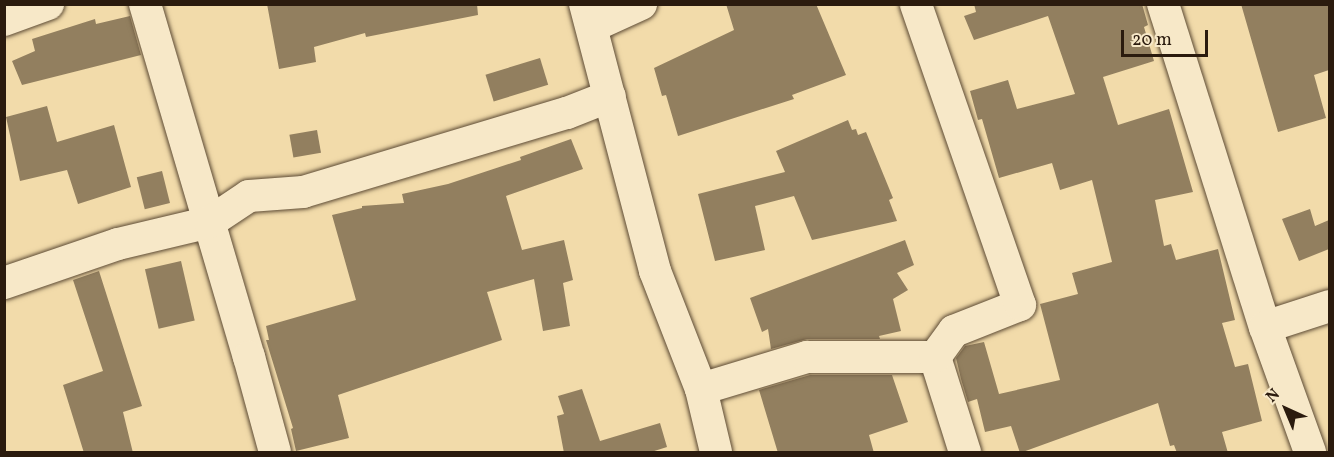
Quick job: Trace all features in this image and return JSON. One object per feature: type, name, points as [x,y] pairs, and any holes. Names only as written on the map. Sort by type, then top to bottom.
[{"type":"street","points":[[4,20],[48,4]]},
{"type":"street","points":[[145,4],[210,222],[265,450]]},
{"type":"street","points":[[641,4],[589,15],[655,271],[701,389],[716,453]]},
{"type":"street","points":[[916,4],[1020,305],[954,331],[935,357]]},
{"type":"street","points":[[1163,4],[1265,327],[1310,453]]},
{"type":"street","points":[[4,284],[118,244],[210,222],[249,196],[303,192],[556,116],[610,96]]},
{"type":"street","points":[[1265,327],[1329,306]]},
{"type":"street","points":[[701,389],[807,357],[935,357]]},
{"type":"street","points":[[935,357],[965,453]]},
{"type":"building","points":[[267,4],[477,4],[478,15],[366,37],[365,33],[314,47],[316,62],[279,69]]},
{"type":"building","points":[[726,4],[816,4],[846,75],[792,95],[794,99],[678,136],[666,95],[662,96],[654,68],[734,30]]},
{"type":"building","points":[[974,4],[1142,4],[1148,25],[1144,27],[1154,61],[1103,77],[1118,125],[1169,109],[1193,192],[1155,200],[1164,246],[1171,244],[1176,260],[1218,249],[1235,320],[1222,323],[1235,367],[1248,364],[1262,421],[1222,432],[1228,453],[1177,453],[1174,445],[1170,446],[1158,403],[1020,453],[1011,426],[985,432],[977,399],[968,402],[956,358],[965,346],[984,342],[999,394],[1060,380],[1040,304],[1078,294],[1072,273],[1112,262],[1092,180],[1060,190],[1052,163],[999,178],[982,119],[978,120],[970,91],[1008,80],[1017,109],[1075,94],[1048,16],[974,40],[964,16],[976,12]]},
{"type":"building","points":[[1241,4],[1329,4],[1329,70],[1314,75],[1326,118],[1278,132]]},
{"type":"building","points":[[130,16],[141,55],[22,85],[12,61],[35,51],[32,39],[95,19],[96,24]]},
{"type":"building","points":[[540,58],[548,85],[494,101],[485,75]]},
{"type":"building","points":[[47,106],[57,142],[114,125],[131,187],[78,204],[67,170],[20,181],[6,117]]},
{"type":"building","points":[[848,120],[852,130],[856,129],[858,135],[866,132],[893,198],[889,200],[897,221],[812,240],[794,196],[755,206],[765,250],[715,261],[698,194],[785,172],[776,151]]},
{"type":"building","points":[[317,130],[321,153],[293,158],[289,135]]},
{"type":"building","points":[[571,139],[583,169],[506,196],[522,250],[564,240],[573,280],[563,283],[570,326],[543,331],[534,279],[487,292],[502,340],[338,395],[349,438],[296,451],[291,429],[293,428],[266,340],[269,340],[266,326],[356,300],[332,215],[362,208],[362,206],[404,203],[402,194],[448,184],[521,160],[520,157]]},
{"type":"building","points":[[162,171],[170,203],[145,209],[137,177]]},
{"type":"building","points":[[1310,209],[1315,226],[1329,220],[1329,249],[1299,261],[1282,219]]},
{"type":"building","points":[[905,240],[914,265],[897,273],[908,290],[893,299],[901,331],[879,336],[880,339],[807,339],[771,349],[768,329],[762,332],[750,298]]},
{"type":"building","points":[[181,261],[195,320],[159,329],[145,269]]},
{"type":"building","points":[[99,271],[142,406],[123,412],[133,453],[84,453],[63,385],[103,371],[73,280]]},
{"type":"building","points":[[810,375],[892,375],[908,422],[869,435],[874,453],[778,453],[759,390]]},
{"type":"building","points":[[582,389],[600,441],[660,423],[667,447],[648,453],[564,453],[557,416],[564,414],[558,396]]}]
